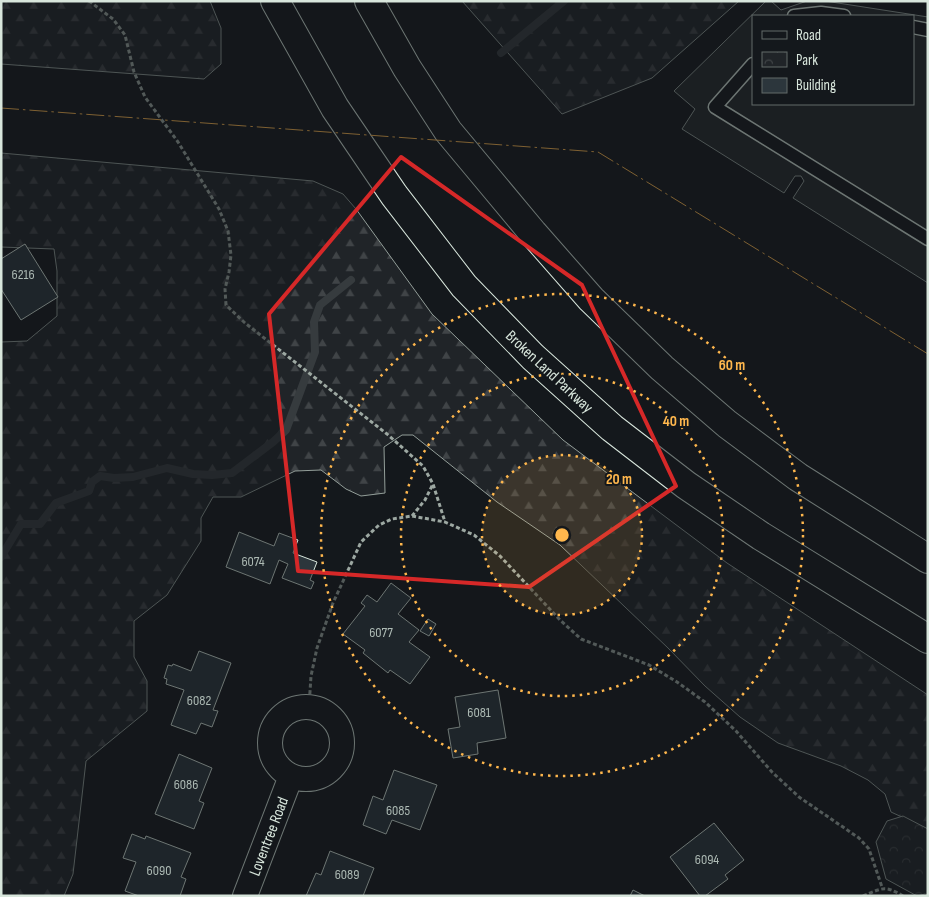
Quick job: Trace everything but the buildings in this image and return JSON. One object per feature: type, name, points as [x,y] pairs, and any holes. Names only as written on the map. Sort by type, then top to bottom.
[{"type":"main road","name":"Broken Land Parkway","points":[[275,1],[335,108],[394,195],[464,286],[533,357],[612,428],[686,485],[760,536],[928,639]]},
{"type":"main road","points":[[369,1],[406,68],[448,131],[591,299],[662,368],[727,424],[798,476],[928,559]]},
{"type":"street","name":"Loventree Road","points":[[310,707],[323,711],[334,721],[341,734],[341,752],[334,766],[324,775],[308,780],[291,776],[278,766],[272,754],[270,747],[273,729],[282,716],[295,709],[310,707]]},
{"type":"street","name":"Loventree Road","points":[[246,896],[291,776]]},
{"type":"lane","points":[[803,15],[820,13],[836,15]]},
{"type":"lane","points":[[914,27],[928,30]]},
{"type":"lane","points":[[752,65],[715,107],[928,239]]},
{"type":"path","points":[[89,1],[113,19],[125,35],[131,53],[134,72],[146,97],[178,142],[219,209],[228,231],[231,255],[225,289],[226,306],[387,434],[423,466],[433,484],[445,522]]},
{"type":"path","points":[[412,516],[425,500],[433,484]]},
{"type":"path","points":[[310,707],[311,676],[317,648],[333,603],[362,542],[379,525],[392,519],[412,516],[445,522],[474,535],[500,556],[560,620],[581,639],[649,665],[705,702],[736,731],[772,772],[799,797],[859,838],[869,849],[882,887]]},
{"type":"path","points":[[864,896],[882,887],[892,889],[903,896]]},
{"type":"highlighted area","points":[[401,157],[582,285],[676,486],[529,587],[298,571],[269,314]]},
{"type":"green space","points":[[1,1],[210,1],[221,28],[221,64],[204,79],[1,64]]},
{"type":"green space","points":[[462,1],[739,1],[652,78],[562,114]]},
{"type":"green space","points":[[1,153],[313,181],[343,194],[356,209],[432,314],[563,440],[727,563],[928,695],[928,829],[891,812],[885,794],[868,780],[841,766],[778,743],[740,717],[705,686],[560,545],[497,502],[413,435],[402,435],[384,447],[385,493],[361,496],[346,489],[321,470],[295,471],[241,497],[213,497],[201,518],[201,541],[167,595],[134,621],[134,657],[147,681],[147,711],[86,761],[73,874],[64,896],[1,896],[1,342],[27,341],[57,316],[57,271],[54,249],[1,247]]},
{"type":"green space","points":[[903,816],[928,829],[928,895],[917,896],[886,879],[876,842],[887,821]]},
{"type":"shaded area","points":[[766,1],[771,1],[781,10],[807,1],[825,1],[928,17],[928,283],[793,198],[804,181],[801,176],[795,176],[784,193],[682,129],[695,109],[674,91]]},
{"type":"waterway","points":[[501,53],[564,1]]},
{"type":"waterway","points":[[1,557],[21,524],[40,524],[56,503],[89,491],[92,482],[100,476],[114,478],[133,477],[167,468],[193,474],[232,473],[273,442],[286,430],[315,352],[314,322],[320,305],[351,280]]},
{"type":"power","points":[[1,108],[598,152],[928,354]]}]
